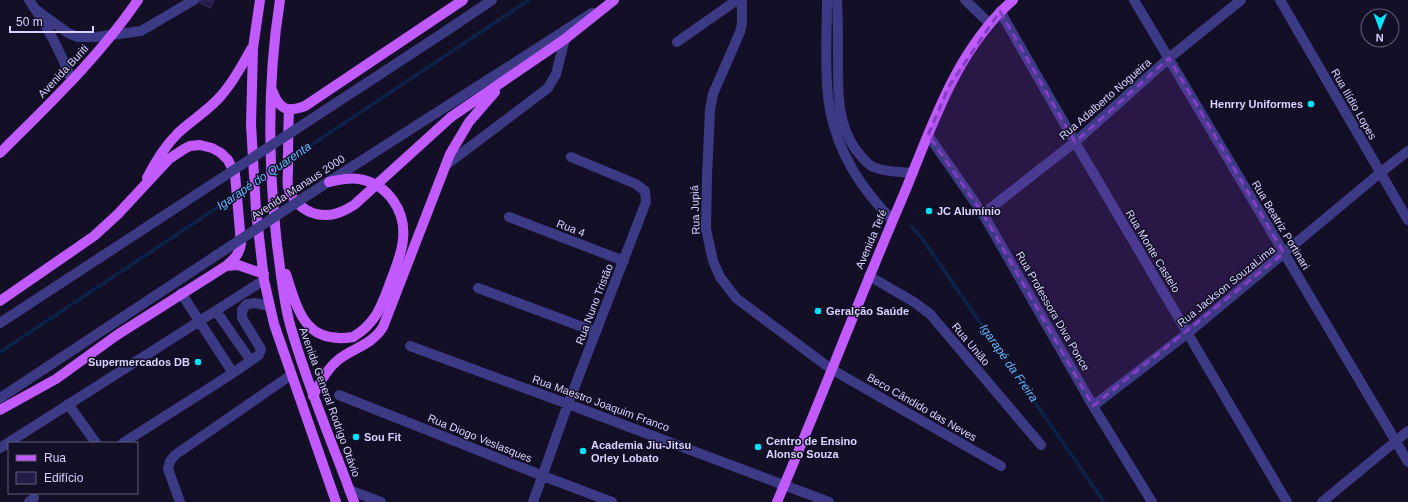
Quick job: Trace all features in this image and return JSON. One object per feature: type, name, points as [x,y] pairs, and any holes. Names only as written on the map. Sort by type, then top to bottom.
[{"type":"main road","name":"Avenida Buriti","points":[[0,153],[72,81],[112,35],[138,0]]},
{"type":"main road","points":[[260,0],[252,48],[251,124],[256,210],[264,277],[274,324],[336,502]]},
{"type":"main road","name":"Avenida General Rodrigo Otávio","points":[[280,0],[275,26],[270,85],[270,154],[272,200],[285,301],[291,328],[313,396],[354,502]]},
{"type":"main road","points":[[270,85],[276,102],[282,107],[289,110],[305,106],[463,0]]},
{"type":"main road","points":[[289,110],[288,187],[292,196],[309,212],[332,216],[344,212],[354,205],[452,117],[565,39],[613,0]]},
{"type":"main road","name":"Avenida Tefé","points":[[777,502],[892,220],[949,86],[972,49],[990,24],[1000,11],[1013,0]]},
{"type":"main road","points":[[141,189],[157,157],[178,133],[206,111],[221,96],[243,65],[252,48]]},
{"type":"main road","points":[[313,396],[329,368],[379,334],[446,165],[461,134],[469,122],[505,79]]},
{"type":"main road","points":[[0,301],[94,236],[118,214],[169,159],[184,148],[200,145],[212,148],[221,153],[228,160],[235,174],[239,215],[241,243],[240,251],[237,256],[226,266],[181,293],[117,335],[56,379],[0,410]]},
{"type":"main road","points":[[278,252],[297,308],[304,321],[312,329],[324,336],[339,340],[353,337],[363,331],[373,321],[381,305],[400,254],[403,239],[403,221],[397,206],[388,193],[373,184],[359,178],[345,178],[329,182]]},
{"type":"main road","points":[[226,266],[238,265],[264,277]]},
{"type":"street","points":[[28,0],[56,44],[72,81]]},
{"type":"street","points":[[35,9],[68,33],[78,37],[112,35],[141,31],[194,0]]},
{"type":"street","points":[[0,323],[492,0]]},
{"type":"street","name":"Avenida Manaus 2000","points":[[0,398],[329,182],[613,0]]},
{"type":"street","points":[[677,42],[737,0]]},
{"type":"street","name":"Rua Jupiá","points":[[742,0],[742,20],[740,32],[713,94],[710,110],[706,229],[709,245],[713,261],[720,276],[736,298],[831,370]]},
{"type":"street","points":[[827,0],[827,80],[830,110],[838,138],[846,159],[856,177],[877,205],[892,220]]},
{"type":"street","points":[[837,0],[838,92],[840,112],[845,131],[852,145],[862,158],[873,166],[886,171],[912,173]]},
{"type":"street","points":[[965,0],[990,24]]},
{"type":"street","name":"Rua Beatriz Portinari","points":[[1134,0],[1408,462]]},
{"type":"street","name":"Rua Adalberto Nogueira","points":[[983,214],[1075,142],[1169,58],[1241,0]]},
{"type":"street","name":"Rua Ilídio Lopes","points":[[1280,0],[1408,220]]},
{"type":"street","name":"Rua Monte Castelo","points":[[1000,11],[1075,142],[1287,502]]},
{"type":"street","points":[[446,165],[548,88],[556,74],[565,39]]},
{"type":"street","name":"Rua Professora Diva Ponce","points":[[928,135],[983,214],[1093,406],[1152,502]]},
{"type":"street","name":"Rua Jackson SouzaLima","points":[[1093,406],[1188,332],[1408,151]]},
{"type":"street","name":"Rua Nuno Tristão","points":[[533,502],[568,404],[646,202],[645,191],[636,184],[571,157]]},
{"type":"street","name":"Rua 4","points":[[509,217],[624,261]]},
{"type":"street","name":"Rua União","points":[[869,276],[914,302],[930,314],[1041,445]]},
{"type":"street","points":[[9,442],[216,311],[264,277]]},
{"type":"street","points":[[478,288],[596,332]]},
{"type":"street","points":[[181,293],[233,373]]},
{"type":"street","points":[[125,442],[259,355],[261,349],[242,318],[242,310],[247,304],[255,303],[269,306]]},
{"type":"street","points":[[216,311],[251,361]]},
{"type":"street","name":"Rua Maestro Joaquim Franco","points":[[410,346],[829,502]]},
{"type":"street","name":"Beco Cândido das Neves","points":[[831,370],[1001,466]]},
{"type":"street","points":[[180,502],[168,469],[170,461],[175,455],[291,375]]},
{"type":"street","name":"Rua Diogo Veslasques","points":[[339,395],[612,502]]},
{"type":"street","points":[[68,404],[95,442]]},
{"type":"street","points":[[1322,502],[1408,431]]},
{"type":"street","points":[[349,490],[381,502]]},
{"type":"highlighted area","points":[[1000,11],[1075,142],[1169,58],[1284,253],[1093,406],[983,214],[928,135],[949,86]]},
{"type":"building","points":[[195,0],[214,0],[210,8]]},
{"type":"waterway","name":"Igarapé do Quarenta","points":[[0,352],[529,0]]},
{"type":"waterway","name":"Igarapé da Freira","points":[[911,226],[921,237],[1104,502]]},
{"type":"place","name":"Henrry Uniformes","points":[[1311,104]]},
{"type":"place","name":"JC Alumínio","points":[[929,211]]},
{"type":"place","name":"Geralção Saúde","points":[[818,311]]},
{"type":"place","name":"Supermercados DB","points":[[198,362]]},
{"type":"place","name":"Sou Fit","points":[[356,437]]},
{"type":"place","name":"Centro de Ensino Alonso Souza","points":[[758,447]]},
{"type":"place","name":"Academia Jiu-Jitsu Orley Lobato","points":[[583,451]]}]
